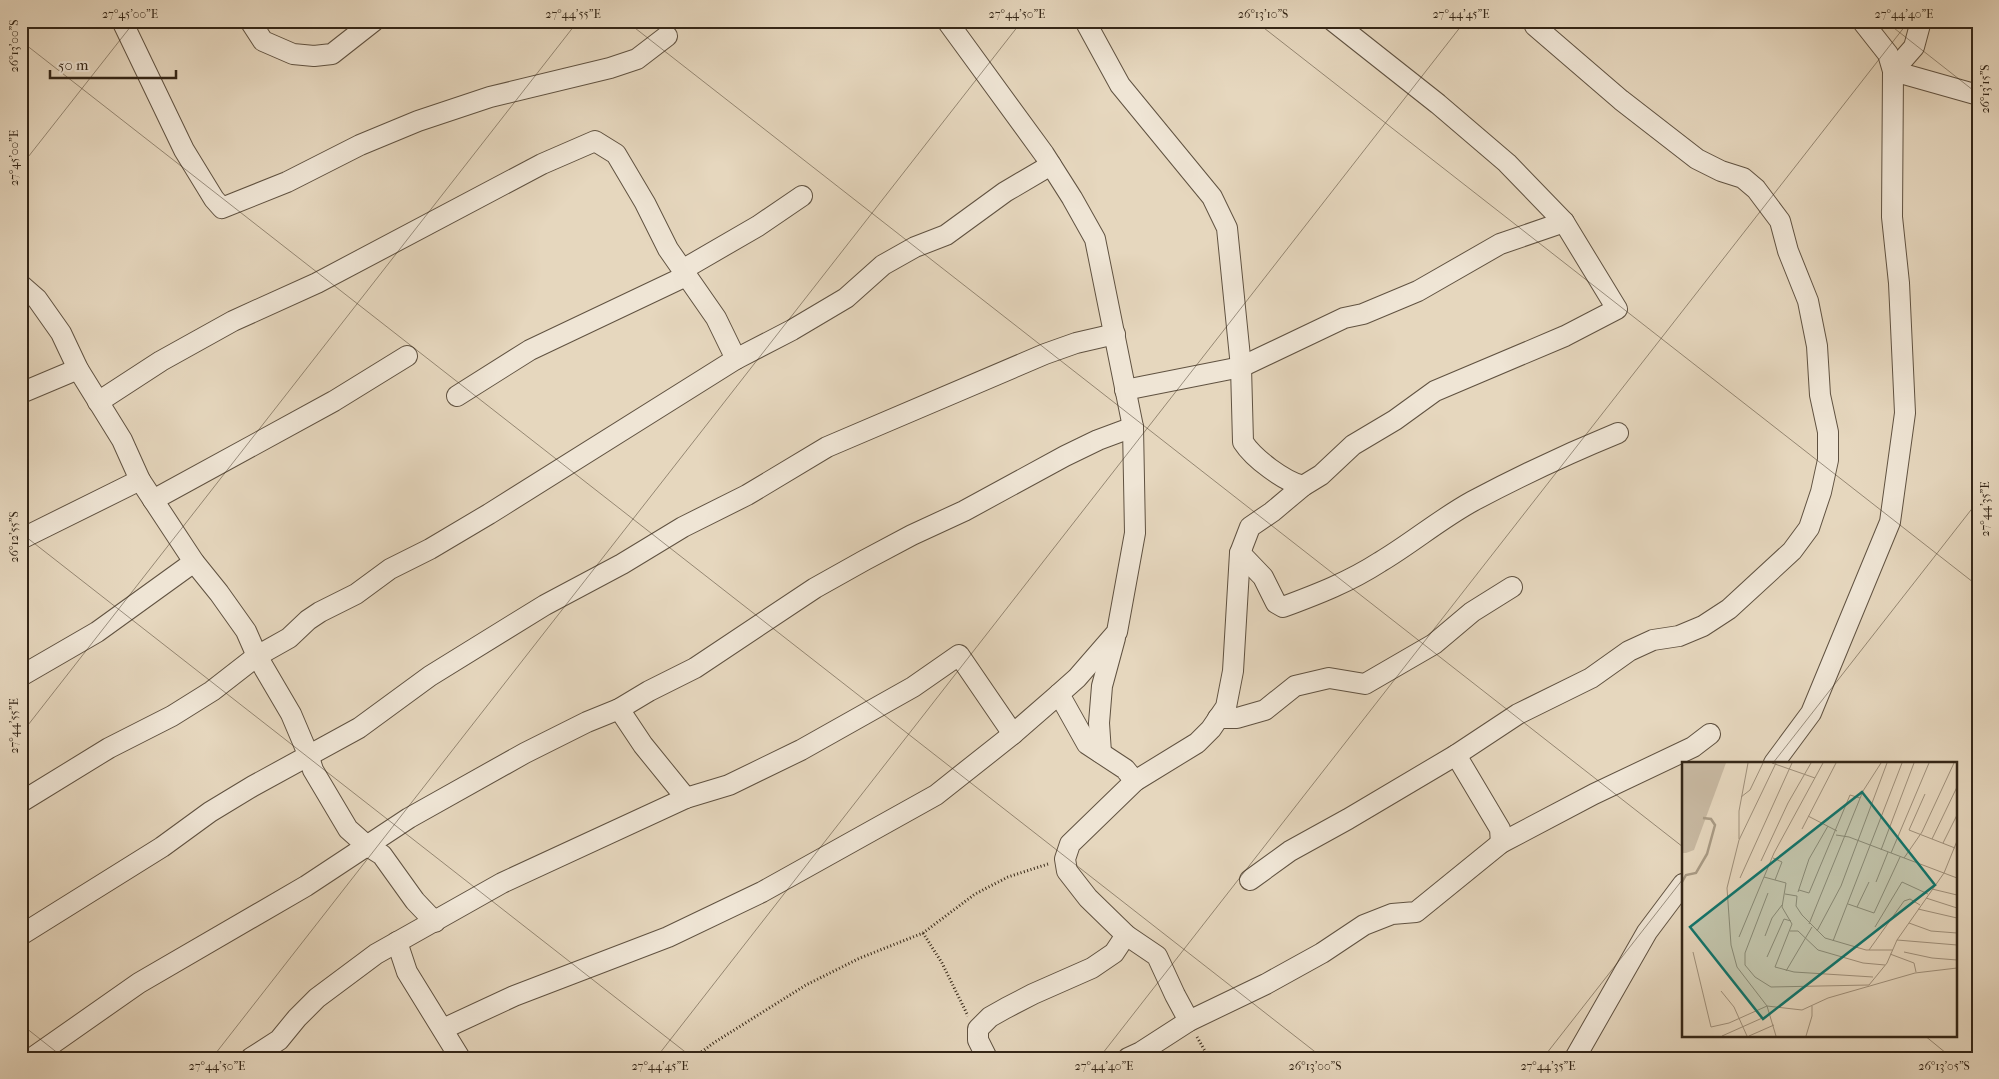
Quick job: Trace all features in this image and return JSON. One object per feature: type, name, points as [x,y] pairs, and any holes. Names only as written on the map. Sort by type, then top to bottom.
[{"type":"street","points":[[122,21],[184,150],[214,199],[222,208],[288,182],[360,145],[418,121],[490,97],[610,68],[637,59],[667,36]]},
{"type":"street","points":[[250,21],[263,41],[293,54],[314,56],[332,54],[374,21]]},
{"type":"street","points":[[947,21],[1051,165],[1095,239],[1132,427],[1135,533],[1117,632],[1102,686],[1099,722],[1101,753]]},
{"type":"street","points":[[1085,21],[1120,85],[1179,154],[1212,197],[1227,228],[1241,368],[1243,442],[1248,450],[1259,460],[1290,482],[1303,486]]},
{"type":"street","points":[[1189,1021],[1157,956],[1126,935],[1088,898],[1067,871],[1065,859],[1070,844],[1135,781],[1197,743],[1211,729],[1226,707],[1233,671],[1240,553],[1250,527],[1272,512],[1303,486],[1321,475],[1353,445],[1396,420],[1435,391],[1565,336],[1617,308],[1564,222],[1507,163],[1438,104],[1332,21]]},
{"type":"street","points":[[1250,880],[1290,850],[1348,819],[1456,755],[1518,714],[1591,678],[1629,651],[1653,640],[1679,636],[1703,626],[1729,609],[1792,551],[1809,528],[1821,492],[1828,460],[1828,432],[1820,395],[1817,346],[1808,301],[1788,251],[1780,221],[1756,189],[1744,178],[1721,171],[1697,159],[1621,100],[1536,26],[1533,21]]},
{"type":"street","points":[[1775,762],[1811,713],[1890,522],[1905,413],[1899,283],[1892,217],[1893,71],[1888,54],[1862,21]]},
{"type":"street","points":[[1893,71],[1914,47],[1922,21]]},
{"type":"street","points":[[1893,71],[1978,96]]},
{"type":"street","points":[[98,402],[161,361],[233,321],[316,283],[526,172],[595,141],[616,154],[646,203],[668,248],[716,318],[736,359]]},
{"type":"street","points":[[21,802],[109,748],[172,716],[204,696],[258,656],[289,638],[308,620],[320,612],[356,594],[390,569],[430,549],[489,514],[736,359],[792,330],[846,298],[882,265],[915,246],[946,235],[1005,192],[1051,165]]},
{"type":"street","points":[[457,396],[530,350],[684,273],[802,196]]},
{"type":"street","points":[[1126,390],[1241,368],[1344,318],[1362,314],[1418,291],[1500,244],[1564,222]]},
{"type":"street","points":[[21,285],[37,299],[62,333],[78,369],[122,440],[140,480],[194,562],[246,631],[291,714],[313,770],[348,829],[366,845],[382,855],[415,900],[435,922]]},
{"type":"street","points":[[21,935],[162,847],[210,812],[308,754],[359,728],[430,676],[500,632],[683,527],[748,496],[827,447],[1045,354],[1076,343],[1114,334]]},
{"type":"street","points":[[153,500],[334,401],[407,356]]},
{"type":"street","points":[[21,393],[78,369]]},
{"type":"street","points":[[46,1054],[139,983],[306,886],[409,818],[525,753],[587,722],[619,709],[696,668],[816,588],[865,560],[1065,456],[1098,440],[1132,427]]},
{"type":"street","points":[[1240,553],[1263,577],[1276,603],[1283,607],[1333,589],[1381,562],[1472,501],[1553,460],[1618,432]]},
{"type":"street","points":[[21,539],[140,480]]},
{"type":"street","points":[[21,676],[97,632],[194,562]]},
{"type":"street","points":[[1218,718],[1237,718],[1265,710],[1295,686],[1329,678],[1366,684],[1434,644],[1472,612],[1512,587]]},
{"type":"street","points":[[443,1029],[514,996],[668,937],[762,892],[936,795],[1013,734],[1077,678],[1117,632]]},
{"type":"street","points":[[251,1058],[279,1040],[297,1018],[331,987],[376,954],[502,883],[686,798],[729,785],[801,750],[913,687],[958,655],[1013,734]]},
{"type":"street","points":[[1077,678],[1102,686]]},
{"type":"street","points":[[1059,694],[1087,744],[1125,769],[1135,781]]},
{"type":"street","points":[[619,709],[643,745],[686,798]]},
{"type":"street","points":[[1128,1058],[1141,1052],[1189,1021],[1227,1005],[1322,953],[1364,925],[1392,914],[1416,912],[1501,842],[1594,794],[1693,748],[1710,734]]},
{"type":"street","points":[[1456,755],[1500,829],[1501,842]]},
{"type":"street","points":[[1576,1058],[1647,932],[1682,885]]},
{"type":"street","points":[[987,1058],[978,1040],[978,1029],[990,1017],[1092,968],[1114,952],[1126,935]]},
{"type":"street","points":[[398,942],[407,972],[460,1058]]},
{"type":"path","points":[[693,1058],[806,984],[860,958],[923,933],[975,894],[1008,877],[1065,859]]},
{"type":"path","points":[[923,933],[942,963],[960,998],[965,1013],[978,1029]]},
{"type":"path","points":[[1189,1021],[1209,1058]]}]
